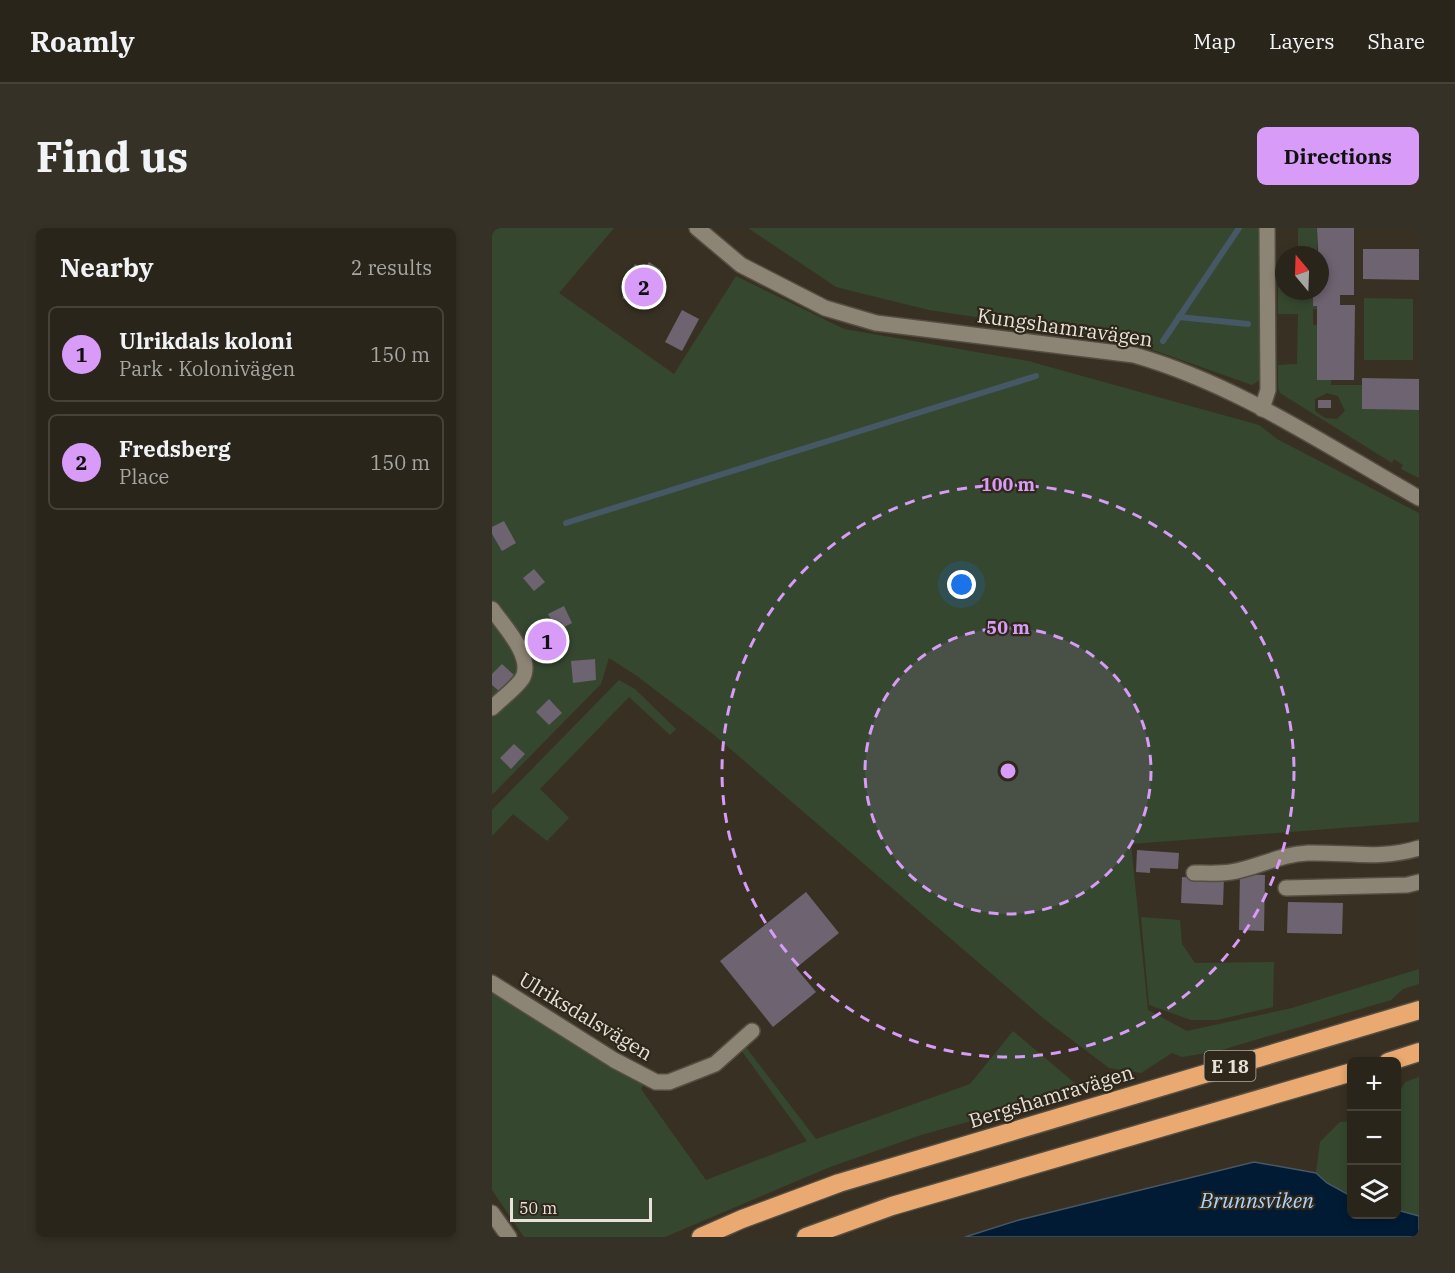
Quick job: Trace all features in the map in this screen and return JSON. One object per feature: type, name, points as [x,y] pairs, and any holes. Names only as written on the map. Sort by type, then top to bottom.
[{"type":"highway","name":"Bergshamravägen","points":[[701,1237],[742,1219],[839,1183],[1419,1010]]},
{"type":"highway","points":[[1401,1058],[1419,1052]]},
{"type":"highway","name":"E 18","points":[[806,1237],[892,1206],[1347,1073]]},
{"type":"street","name":"Kungshamravägen","points":[[697,228],[741,265],[825,308],[876,323],[1134,355],[1172,366],[1262,409],[1419,498]]},
{"type":"street","points":[[1262,409],[1268,390],[1267,228]]},
{"type":"street","points":[[492,609],[521,649],[525,669],[522,679],[492,708]]},
{"type":"street","points":[[1194,873],[1231,872],[1283,856],[1307,853],[1369,856],[1407,852],[1419,848]]},
{"type":"street","points":[[1286,888],[1407,885],[1419,882]]},
{"type":"street","name":"Ulriksdalsvägen","points":[[492,983],[614,1060],[656,1082],[669,1082],[715,1064],[752,1031]]},
{"type":"street","points":[[492,1213],[509,1237]]},
{"type":"green space","points":[[492,228],[614,228],[559,293],[674,374],[736,276],[844,329],[1028,361],[1259,425],[1277,439],[1419,513],[1419,822],[1131,844],[1148,1010],[1187,1031],[1292,1008],[1419,969],[1419,984],[1403,989],[1391,1000],[1218,1051],[1182,1057],[1172,1053],[1141,1073],[1109,1068],[1043,1018],[713,734],[637,676],[609,658],[601,684],[492,795]]},
{"type":"green space","points":[[748,228],[1262,228],[1260,380],[1252,385],[1125,340],[929,310],[836,287]]},
{"type":"green space","points":[[1298,228],[1317,228],[1317,246],[1298,246]]},
{"type":"green space","points":[[1364,298],[1413,299],[1413,360],[1364,360]]},
{"type":"green space","points":[[1278,300],[1315,300],[1317,309],[1313,309],[1313,325],[1317,325],[1317,380],[1331,380],[1331,385],[1362,385],[1362,409],[1419,410],[1419,478],[1401,469],[1403,465],[1394,459],[1392,463],[1280,393],[1278,365],[1297,364],[1298,314],[1278,314]],"holes":[[[1327,393],[1338,396],[1345,411],[1337,419],[1325,418],[1315,411],[1315,399]]]},
{"type":"green space","points":[[619,680],[635,689],[676,729],[670,735],[629,697],[540,789],[569,818],[547,841],[513,814],[492,836],[492,810]]},
{"type":"green space","points":[[1141,917],[1180,920],[1182,944],[1195,963],[1274,962],[1273,1007],[1217,1020],[1191,1020],[1149,1005]]},
{"type":"green space","points":[[492,988],[608,1064],[644,1084],[641,1089],[706,1180],[807,1141],[741,1050],[745,1046],[816,1139],[970,1084],[1013,1031],[1083,1090],[921,1135],[830,1167],[665,1237],[524,1237],[492,1190]]},
{"type":"green space","points":[[1419,1077],[1419,1216],[1401,1211],[1401,1089],[1405,1082]]},
{"type":"green space","points":[[1347,1121],[1347,1194],[1327,1183],[1316,1173],[1320,1142],[1340,1122]]},
{"type":"water","name":"Brunnsviken","points":[[1254,1162],[1316,1173],[1327,1183],[1347,1194],[1347,1219],[1401,1219],[1401,1211],[1419,1216],[1419,1237],[965,1237],[1019,1220]]},
{"type":"building","points":[[1317,228],[1354,228],[1354,295],[1340,295],[1340,305],[1355,305],[1354,380],[1317,380],[1317,306],[1313,306],[1313,300],[1329,300],[1329,246],[1318,246]]},
{"type":"building","points":[[1363,249],[1419,249],[1419,280],[1363,279]]},
{"type":"building","points":[[649,262],[661,270],[656,278],[665,284],[650,304],[643,300],[638,308],[622,298],[628,289],[622,285],[635,264],[644,269]]},
{"type":"building","points":[[682,310],[699,319],[682,351],[665,342]]},
{"type":"building","points":[[1362,378],[1419,379],[1419,410],[1362,409]]},
{"type":"building","points":[[1318,400],[1331,400],[1331,408],[1318,408]]},
{"type":"building","points":[[504,521],[516,543],[502,551],[492,534],[492,527]]},
{"type":"building","points":[[534,569],[545,582],[534,591],[523,578]]},
{"type":"building","points":[[564,606],[572,623],[557,631],[548,614]]},
{"type":"building","points":[[595,659],[596,680],[573,683],[571,661]]},
{"type":"building","points":[[502,664],[514,675],[499,691],[492,685],[492,674]]},
{"type":"building","points":[[549,699],[562,713],[549,725],[536,712]]},
{"type":"building","points":[[514,744],[525,754],[511,769],[500,758]]},
{"type":"building","points":[[1137,850],[1179,853],[1178,869],[1150,868],[1150,873],[1136,872]]},
{"type":"building","points":[[1240,874],[1265,875],[1264,931],[1239,930]]},
{"type":"building","points":[[1182,877],[1224,878],[1223,905],[1181,903]]},
{"type":"building","points":[[806,892],[839,933],[796,968],[816,992],[773,1027],[720,961]]},
{"type":"building","points":[[1288,902],[1343,903],[1342,934],[1287,933]]},
{"type":"waterway","points":[[1163,341],[1239,228]]},
{"type":"waterway","points":[[1179,317],[1248,324]]},
{"type":"waterway","points":[[566,523],[1036,376]]},
{"type":"place","name":"Fredsberg","points":[[644,287]]},
{"type":"place","name":"Ulrikdals koloni","points":[[547,641]]}]
